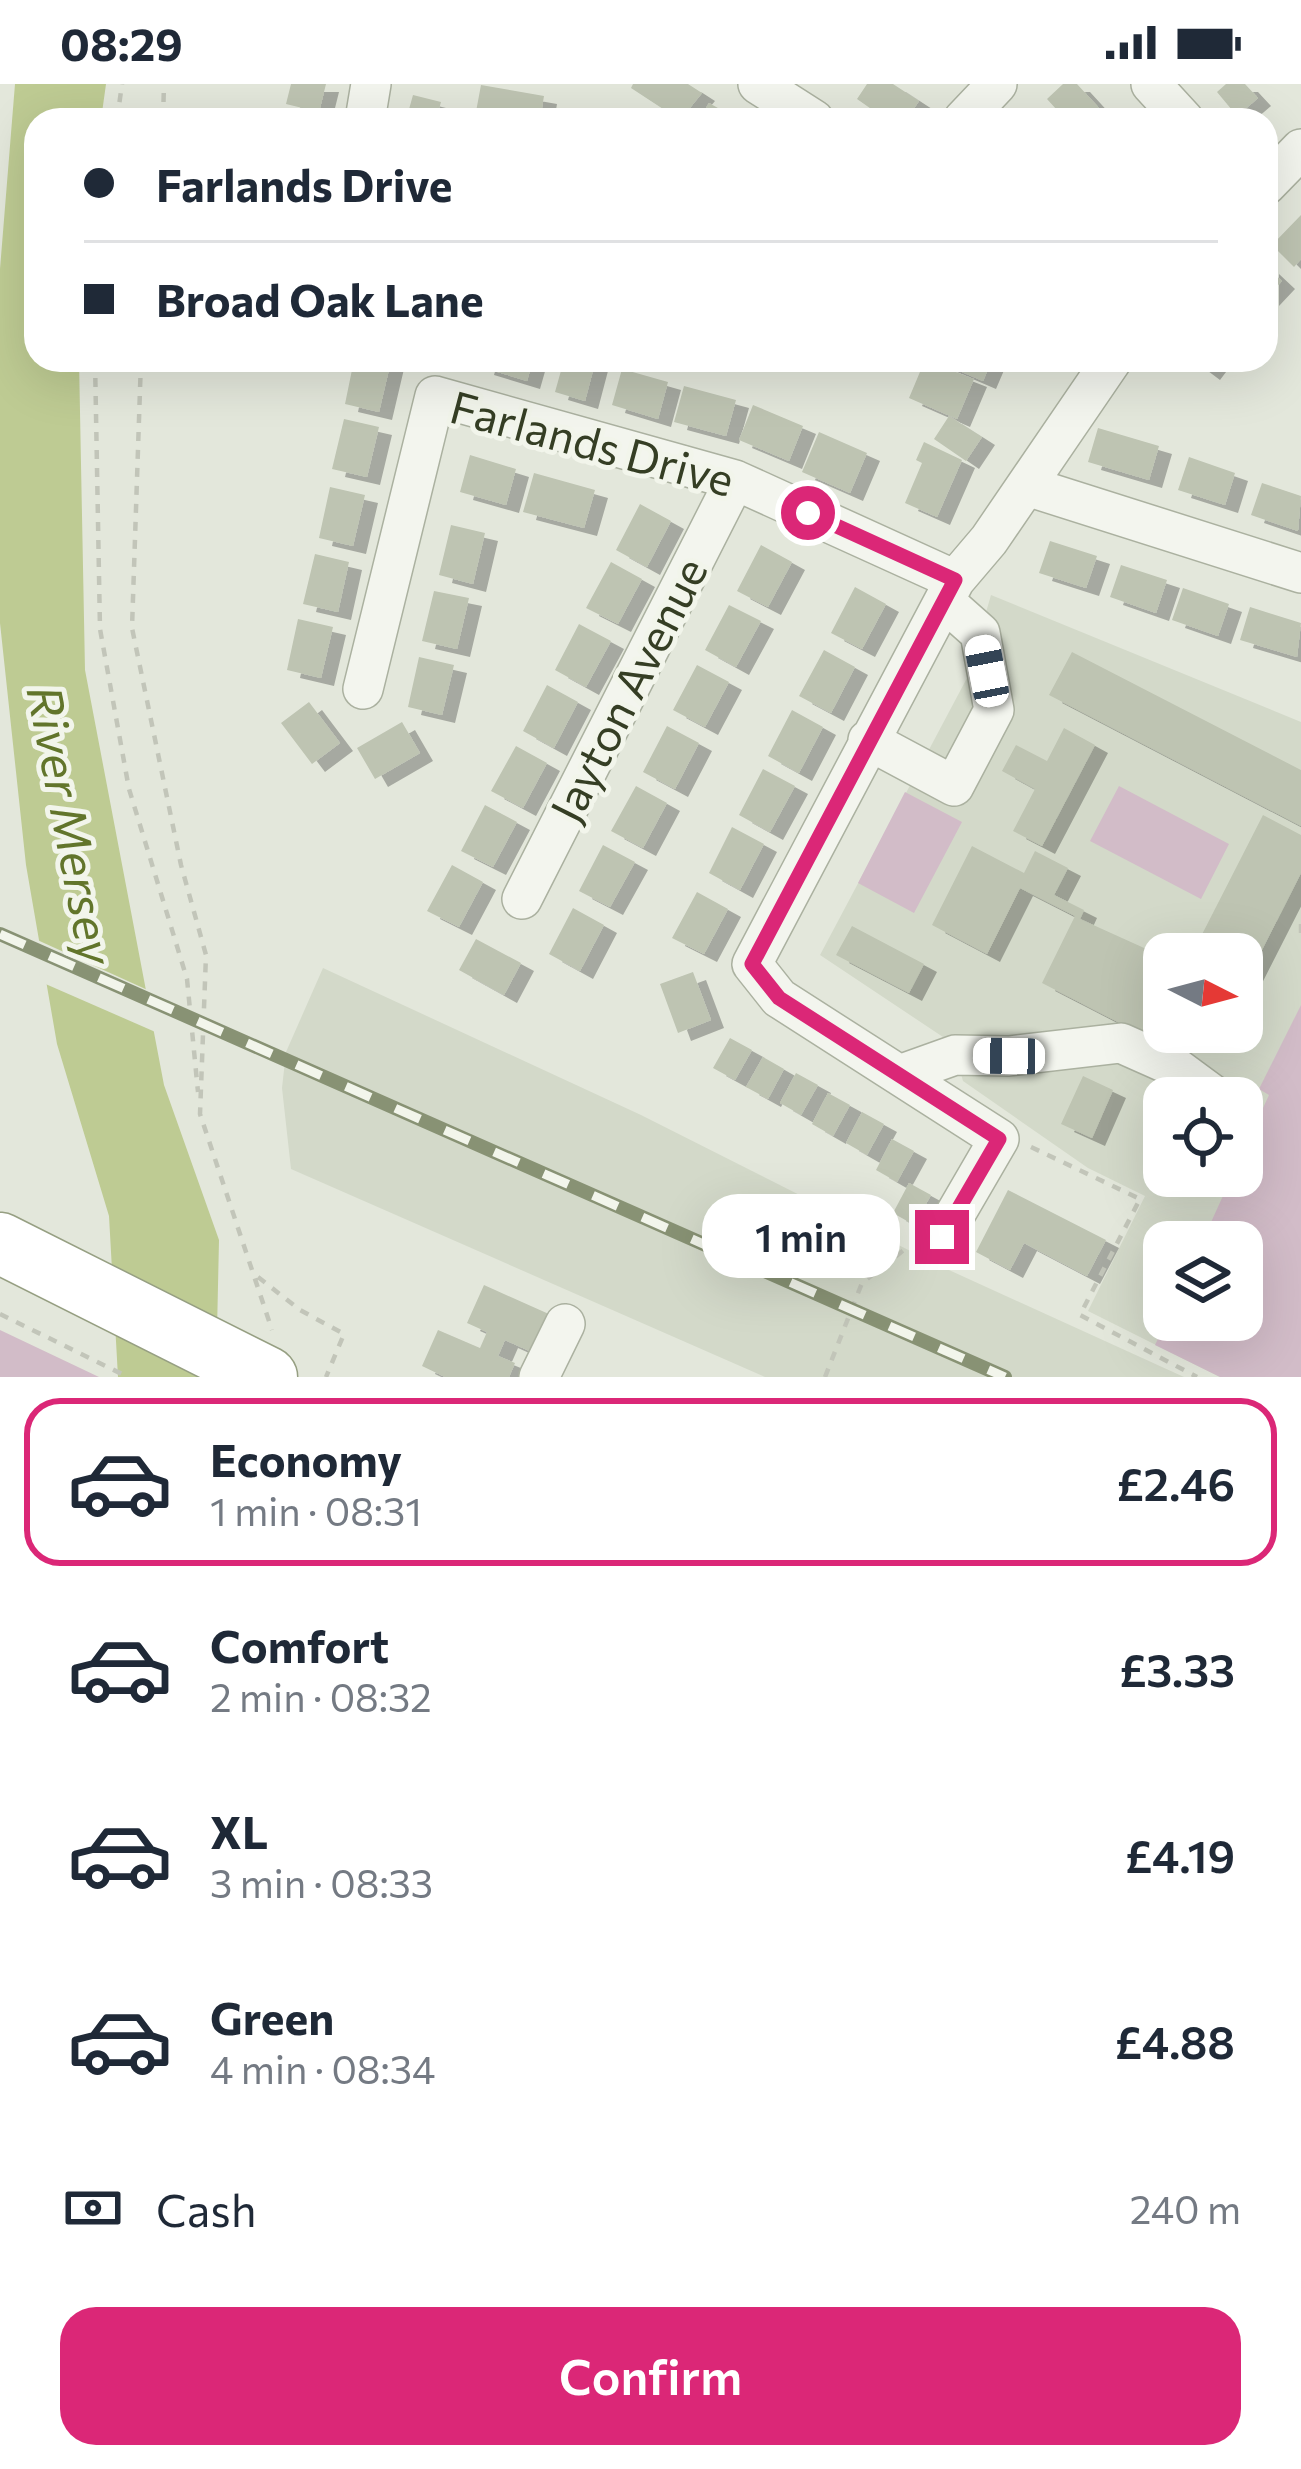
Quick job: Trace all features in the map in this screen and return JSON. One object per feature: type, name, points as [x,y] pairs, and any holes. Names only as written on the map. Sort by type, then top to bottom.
[{"type":"highway","points":[[5,1277],[270,1354]]},
{"type":"highway","points":[[5,1277],[189,1377]]},
{"type":"street","points":[[974,108],[997,84]]},
{"type":"street","points":[[1151,84],[1173,108]]},
{"type":"street","points":[[1278,173],[1301,149]]},
{"type":"street","points":[[942,1237],[999,1139],[779,998],[752,964],[949,590],[1104,372]]},
{"type":"street","name":"Farlands Drive","points":[[363,689],[435,396],[735,480],[949,590]]},
{"type":"street","name":"Jayton Avenue","points":[[522,899],[735,480]]},
{"type":"street","points":[[1027,486],[1301,573]]},
{"type":"street","points":[[868,740],[954,786],[994,710],[980,633],[949,590]]},
{"type":"street","points":[[899,1075],[919,1063],[956,1055],[1009,1056],[1121,1042],[1189,1077]]},
{"type":"street","points":[[539,1377],[565,1324]]},
{"type":"path","points":[[95,372],[100,629],[129,788],[188,979],[200,1114],[258,1276],[270,1354]]},
{"type":"path","points":[[141,372],[132,628],[181,865],[206,955],[200,1114]]},
{"type":"path","points":[[1301,924],[1301,934]]},
{"type":"path","points":[[999,1139],[1025,1145],[1140,1199],[1080,1316],[1197,1377]]},
{"type":"path","points":[[825,1377],[862,1283],[915,1242],[942,1237]]},
{"type":"path","points":[[258,1276],[300,1310],[344,1334],[326,1377]]},
{"type":"path","points":[[5,1277],[128,1377]]},
{"type":"shaded area","points":[[991,595],[1301,722],[1301,1377],[1220,1377],[1148,1341],[1263,1341],[1263,1221],[1143,1221],[1143,1338],[1088,1311],[1145,1197],[1263,1197],[1263,1077],[1143,1077],[1143,1195],[1088,1168],[963,1081],[952,1043],[820,955],[967,678]]},
{"type":"shaded area","points":[[1119,786],[1229,844],[1201,899],[1090,841]]},
{"type":"shaded area","points":[[905,792],[962,822],[914,913],[858,883]]},
{"type":"shaded area","points":[[323,968],[641,1115],[938,1265],[1184,1377],[765,1377],[291,1169],[282,1088],[286,1052]]},
{"type":"shaded area","points":[[1301,1005],[1301,1377],[1220,1377],[1155,1345],[1157,1341],[1263,1341],[1263,1221],[1212,1221],[1222,1197],[1263,1197],[1263,1108],[1269,1095],[1263,1091],[1263,1081]]},
{"type":"shaded area","points":[[0,1330],[99,1377],[0,1377]]},
{"type":"water","name":"River Mersey","points":[[15,84],[106,84],[103,108],[24,108],[24,372],[79,372],[85,670],[164,1085],[219,1240],[216,1377],[118,1377],[109,1216],[57,1044],[26,865],[0,623],[0,269]]},
{"type":"pier","points":[[33,938],[152,992],[160,1034],[41,982]]},
{"type":"building","points":[[291,84],[326,84],[320,108],[286,104]]},
{"type":"building","points":[[633,84],[688,84],[702,93],[690,108],[662,108],[631,88]]},
{"type":"building","points":[[867,84],[893,84],[919,101],[914,108],[870,108],[857,99]]},
{"type":"building","points":[[1063,84],[1077,84],[1099,108],[1055,108],[1047,99]]},
{"type":"building","points":[[1226,84],[1245,84],[1258,98],[1246,108],[1230,108],[1217,92]]},
{"type":"building","points":[[481,85],[544,96],[542,108],[477,108]]},
{"type":"building","points":[[413,95],[441,102],[439,108],[409,108]]},
{"type":"building","points":[[1301,215],[1301,259],[1294,267],[1278,251],[1278,239]]},
{"type":"building","points":[[352,372],[388,372],[379,412],[345,404]]},
{"type":"building","points":[[497,372],[530,372],[527,381]]},
{"type":"building","points":[[561,372],[593,372],[585,401],[555,392]]},
{"type":"building","points":[[621,372],[668,382],[658,419],[612,405]]},
{"type":"building","points":[[920,372],[956,372],[974,379],[957,419],[909,398]]},
{"type":"building","points":[[962,372],[987,372],[983,381]]},
{"type":"building","points":[[684,386],[736,400],[726,436],[674,422]]},
{"type":"building","points":[[753,405],[803,426],[789,461],[739,440]]},
{"type":"building","points":[[949,416],[982,437],[966,461],[934,439]]},
{"type":"building","points":[[344,419],[379,427],[367,477],[332,469]]},
{"type":"building","points":[[1098,428],[1159,446],[1149,480],[1088,462]]},
{"type":"building","points":[[819,432],[867,453],[850,493],[802,472]]},
{"type":"building","points":[[924,442],[962,460],[937,517],[905,503],[922,463],[916,460]]},
{"type":"building","points":[[470,455],[516,469],[506,505],[460,492]]},
{"type":"building","points":[[1189,457],[1235,473],[1225,505],[1178,490]]},
{"type":"building","points":[[534,473],[595,490],[584,528],[523,512]]},
{"type":"building","points":[[1262,483],[1301,496],[1298,531],[1251,515]]},
{"type":"building","points":[[330,487],[365,495],[353,546],[319,538]]},
{"type":"building","points":[[640,504],[671,521],[647,567],[616,550]]},
{"type":"building","points":[[451,525],[485,533],[473,584],[439,575]]},
{"type":"building","points":[[1050,541],[1097,556],[1086,588],[1039,573]]},
{"type":"building","points":[[761,545],[792,562],[768,607],[737,591]]},
{"type":"building","points":[[315,554],[349,562],[338,612],[303,604]]},
{"type":"building","points":[[611,562],[642,579],[618,624],[586,608]]},
{"type":"building","points":[[1121,565],[1167,580],[1156,613],[1110,597]]},
{"type":"building","points":[[855,587],[886,604],[862,649],[831,633]]},
{"type":"building","points":[[1183,588],[1229,604],[1218,636],[1172,620]]},
{"type":"building","points":[[434,591],[469,598],[457,649],[422,641]]},
{"type":"building","points":[[729,605],[761,621],[736,667],[705,650]]},
{"type":"building","points":[[1250,607],[1301,623],[1297,657],[1240,640]]},
{"type":"building","points":[[298,619],[333,627],[321,678],[287,670]]},
{"type":"building","points":[[579,624],[611,641],[586,687],[555,670]]},
{"type":"building","points":[[824,650],[855,667],[831,713],[799,696]]},
{"type":"building","points":[[1072,652],[1301,770],[1301,826],[1049,695]]},
{"type":"building","points":[[419,657],[454,665],[442,715],[408,707]]},
{"type":"building","points":[[697,665],[729,682],[705,727],[673,710]]},
{"type":"building","points":[[547,685],[578,702],[554,748],[523,731]]},
{"type":"building","points":[[309,702],[340,743],[312,764],[281,723]]},
{"type":"building","points":[[792,710],[823,727],[799,773],[768,756]]},
{"type":"building","points":[[402,722],[420,753],[375,779],[357,748]]},
{"type":"building","points":[[667,726],[699,743],[675,789],[643,772]]},
{"type":"building","points":[[1064,728],[1095,745],[1042,846],[1013,831],[1035,789],[1002,771],[1016,745],[1047,761]]},
{"type":"building","points":[[516,746],[547,763],[523,808],[491,791]]},
{"type":"building","points":[[763,769],[795,786],[770,832],[739,815]]},
{"type":"building","points":[[636,786],[667,803],[643,848],[611,831]]},
{"type":"building","points":[[485,805],[517,822],[493,867],[461,851]]},
{"type":"building","points":[[1263,815],[1301,835],[1301,873],[1263,948],[1263,933],[1203,933]]},
{"type":"building","points":[[732,827],[764,844],[740,890],[709,873]]},
{"type":"building","points":[[603,845],[635,862],[610,907],[579,891]]},
{"type":"building","points":[[972,846],[1024,873],[1035,851],[1068,868],[1054,895],[1084,910],[1080,919],[1143,948],[1143,1035],[1042,983],[1075,916],[1020,888],[987,954],[932,925]]},
{"type":"building","points":[[452,865],[483,882],[459,927],[427,911]]},
{"type":"building","points":[[697,892],[728,909],[704,954],[672,938]]},
{"type":"building","points":[[573,908],[604,925],[580,971],[549,954]]},
{"type":"building","points":[[852,926],[924,964],[909,993],[836,955]]},
{"type":"building","points":[[476,939],[521,963],[504,995],[459,970]]},
{"type":"building","points":[[693,972],[711,1020],[678,1033],[660,984]]},
{"type":"building","points":[[730,1038],[752,1050],[735,1080],[713,1068]]},
{"type":"building","points":[[763,1057],[784,1069],[768,1099],[746,1087]]},
{"type":"building","points":[[796,1073],[818,1085],[801,1115],[780,1103]]},
{"type":"building","points":[[1083,1076],[1113,1090],[1092,1138],[1061,1124]]},
{"type":"building","points":[[828,1093],[850,1105],[833,1136],[812,1124]]},
{"type":"building","points":[[862,1112],[884,1124],[867,1155],[846,1143]]},
{"type":"building","points":[[892,1139],[914,1151],[897,1182],[876,1170]]},
{"type":"building","points":[[909,1183],[931,1195],[914,1225],[893,1213]]},
{"type":"building","points":[[1008,1190],[1106,1240],[1087,1276],[1024,1243],[1010,1270],[976,1252]]},
{"type":"building","points":[[484,1285],[560,1319],[543,1357],[505,1340],[498,1356],[515,1363],[509,1377],[445,1377],[422,1366],[438,1330],[480,1348],[487,1332],[467,1323]]},
{"type":"railway","points":[[0,934],[1005,1377]]},
{"type":"route","points":[[808,513],[955,580],[752,964],[779,998],[999,1139],[942,1237]]}]
